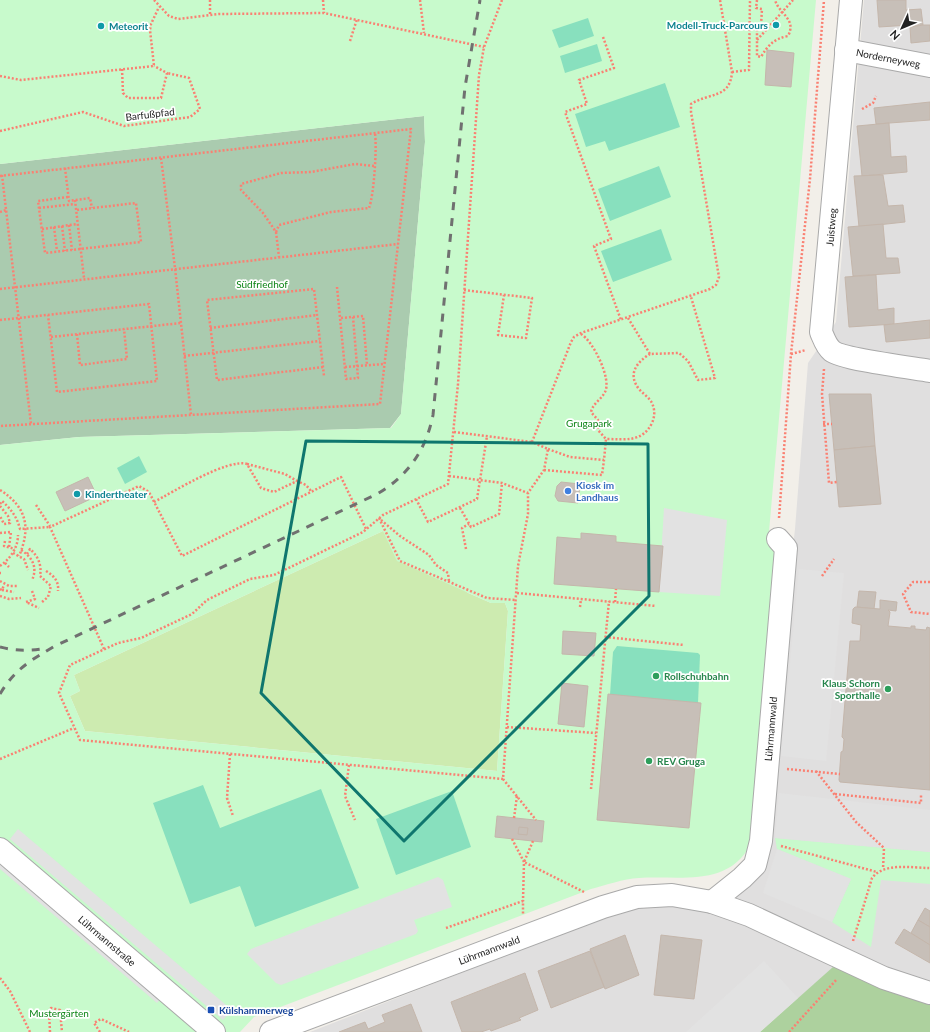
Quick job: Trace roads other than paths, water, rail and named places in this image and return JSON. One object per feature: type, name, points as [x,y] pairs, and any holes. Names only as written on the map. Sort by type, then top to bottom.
[{"type":"street","name":"Juistweg","points":[[851,0],[821,332],[827,345],[833,352],[848,357],[930,371]]},
{"type":"street","name":"Norderneyweg","points":[[846,50],[930,66]]},
{"type":"street","name":"Lührmannwald","points":[[712,902],[742,878],[755,865],[761,841],[786,548],[778,539]]},
{"type":"street","name":"Lührmannstraße","points":[[0,849],[214,1032]]},
{"type":"street","name":"Lührmannwald","points":[[271,1032],[524,935],[603,907],[637,897],[672,895],[712,902],[749,915],[884,978],[930,993]]},
{"type":"railway","points":[[0,694],[6,685],[24,666],[55,646],[377,494],[398,479],[414,461],[426,440],[433,415],[465,87],[480,0]]},
{"type":"railway","points":[[0,647],[24,650],[47,648]]},
{"type":"place","name":"Modell-Truck-Parcours","points":[[776,25]]},
{"type":"place","name":"Meteorit","points":[[101,26]]},
{"type":"place","name":"Kiosk im Landhaus","points":[[568,491]]},
{"type":"place","name":"Kindertheater","points":[[77,494]]},
{"type":"place","name":"Rollschuhbahn","points":[[656,676]]},
{"type":"place","name":"Klaus Schorn Sporthalle","points":[[888,689]]},
{"type":"place","name":"REV Gruga","points":[[649,761]]},
{"type":"place","name":"Külshammerweg","points":[[211,1010]]},
{"type":"park label","name":"Südfriedhof","points":[[262,284]]},
{"type":"park label","name":"Grugapark","points":[[589,423]]},
{"type":"park label","name":"Mustergärten","points":[[59,1013]]}]
